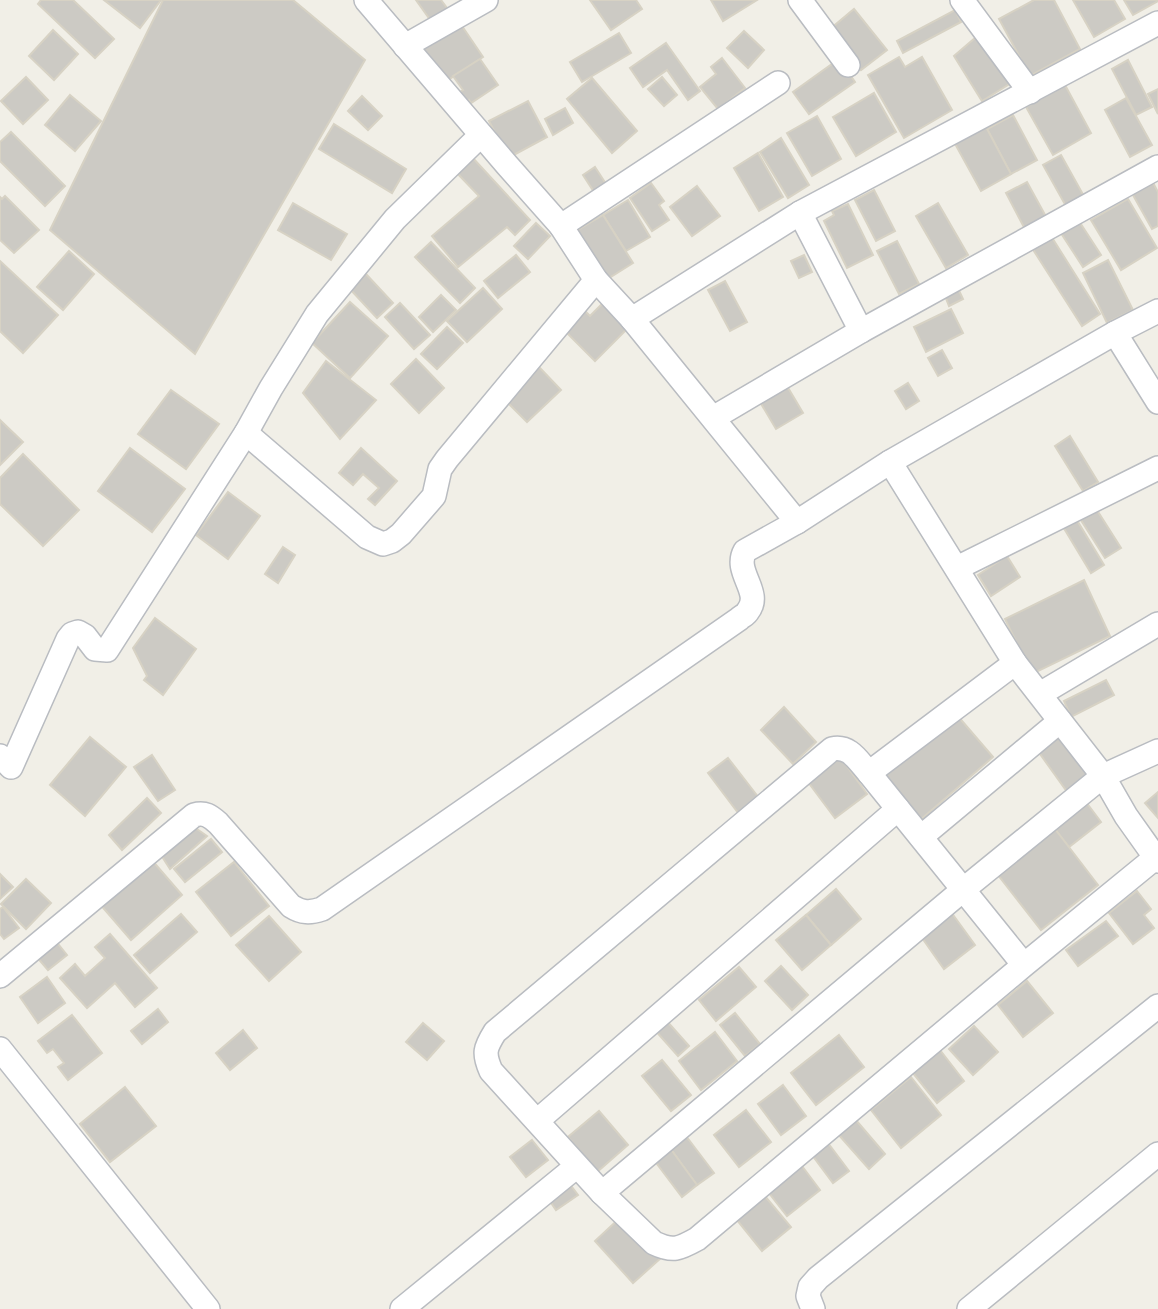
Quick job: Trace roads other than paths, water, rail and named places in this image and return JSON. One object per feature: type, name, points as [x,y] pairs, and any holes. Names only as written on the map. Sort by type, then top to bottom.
[{"type":"street","points":[[366,0],[561,226],[596,280],[632,319],[797,522]]},
{"type":"street","points":[[405,46],[486,0]]},
{"type":"street","points":[[800,0],[848,65]]},
{"type":"street","points":[[962,0],[1030,92]]},
{"type":"street","points":[[632,319],[800,214],[1158,23]]},
{"type":"street","points":[[561,226],[779,83]]},
{"type":"street","points":[[4,769],[68,639],[78,632],[85,636],[95,649],[107,650],[246,433],[317,314],[395,219],[481,135]]},
{"type":"street","points":[[713,418],[861,331],[1158,167]]},
{"type":"street","points":[[800,214],[861,331]]},
{"type":"street","points":[[246,433],[367,537],[383,544],[392,541],[434,496],[440,469],[447,459],[596,280]]},
{"type":"street","points":[[0,976],[194,815],[202,813],[218,823],[291,906],[312,913],[322,909],[749,611],[751,589],[741,566],[745,551],[797,522],[890,462],[1158,311]]},
{"type":"street","points":[[1115,333],[1158,402]]},
{"type":"street","points":[[890,462],[1015,663],[1103,776],[1126,816],[1157,859],[1024,965],[696,1239],[674,1250],[654,1243],[603,1193],[491,1071],[486,1058],[486,1045],[495,1032],[832,749],[844,748],[869,773],[1024,965]]},
{"type":"street","points":[[957,568],[1158,468]]},
{"type":"street","points":[[1040,694],[1158,624]]},
{"type":"street","points":[[869,773],[1015,663]]},
{"type":"street","points":[[921,836],[1060,721]]},
{"type":"street","points":[[603,1193],[1103,776],[1158,751]]},
{"type":"street","points":[[537,1121],[898,808]]},
{"type":"street","points":[[813,1309],[807,1296],[810,1287],[818,1278],[1158,1006]]},
{"type":"street","points":[[0,1049],[208,1309]]},
{"type":"street","points":[[970,1309],[1158,1154]]},
{"type":"street","points":[[402,1309],[578,1166]]}]
